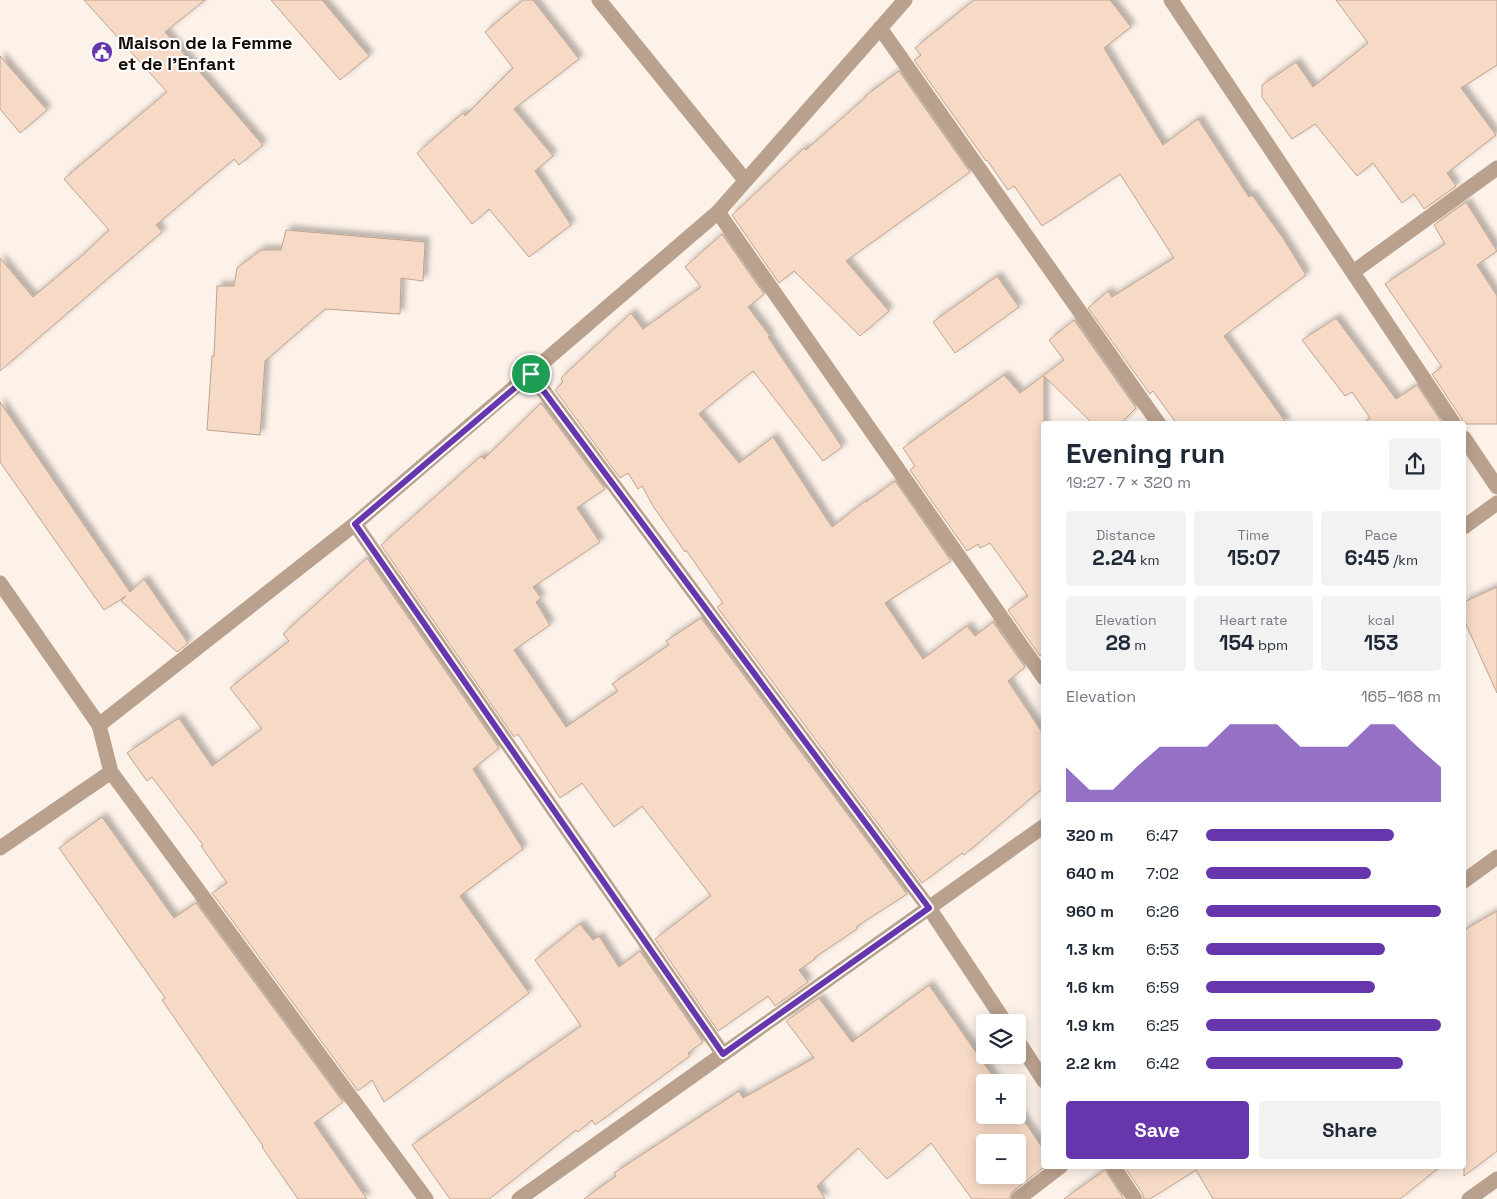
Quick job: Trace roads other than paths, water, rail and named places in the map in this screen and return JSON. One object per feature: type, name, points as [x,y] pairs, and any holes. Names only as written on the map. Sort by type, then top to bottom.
[{"type":"street","points":[[599,0],[745,180]]},
{"type":"street","points":[[99,725],[355,524],[718,212],[905,0]]},
{"type":"street","points":[[1171,0],[1452,421]]},
{"type":"street","points":[[880,28],[1157,421]]},
{"type":"street","points":[[1353,272],[1497,168]]},
{"type":"street","points":[[718,212],[1041,674]]},
{"type":"street","points":[[531,374],[929,908],[1000,1014]]},
{"type":"street","points":[[1466,441],[1497,487]]},
{"type":"street","points":[[1466,526],[1497,503]]},
{"type":"street","points":[[355,524],[723,1054]]},
{"type":"street","points":[[0,583],[99,725],[111,772],[426,1199]]},
{"type":"street","points":[[0,848],[111,772]]},
{"type":"street","points":[[519,1199],[1041,828]]},
{"type":"street","points":[[1466,880],[1497,857]]},
{"type":"street","points":[[1026,1053],[1041,1076]]},
{"type":"street","points":[[1018,1199],[1057,1169]]},
{"type":"street","points":[[1115,1169],[1135,1199]]},
{"type":"street","points":[[1469,1199],[1497,1179]]},
{"type":"place","name":"Maison de la Femme et de l'Enfant","points":[[102,52]]}]
